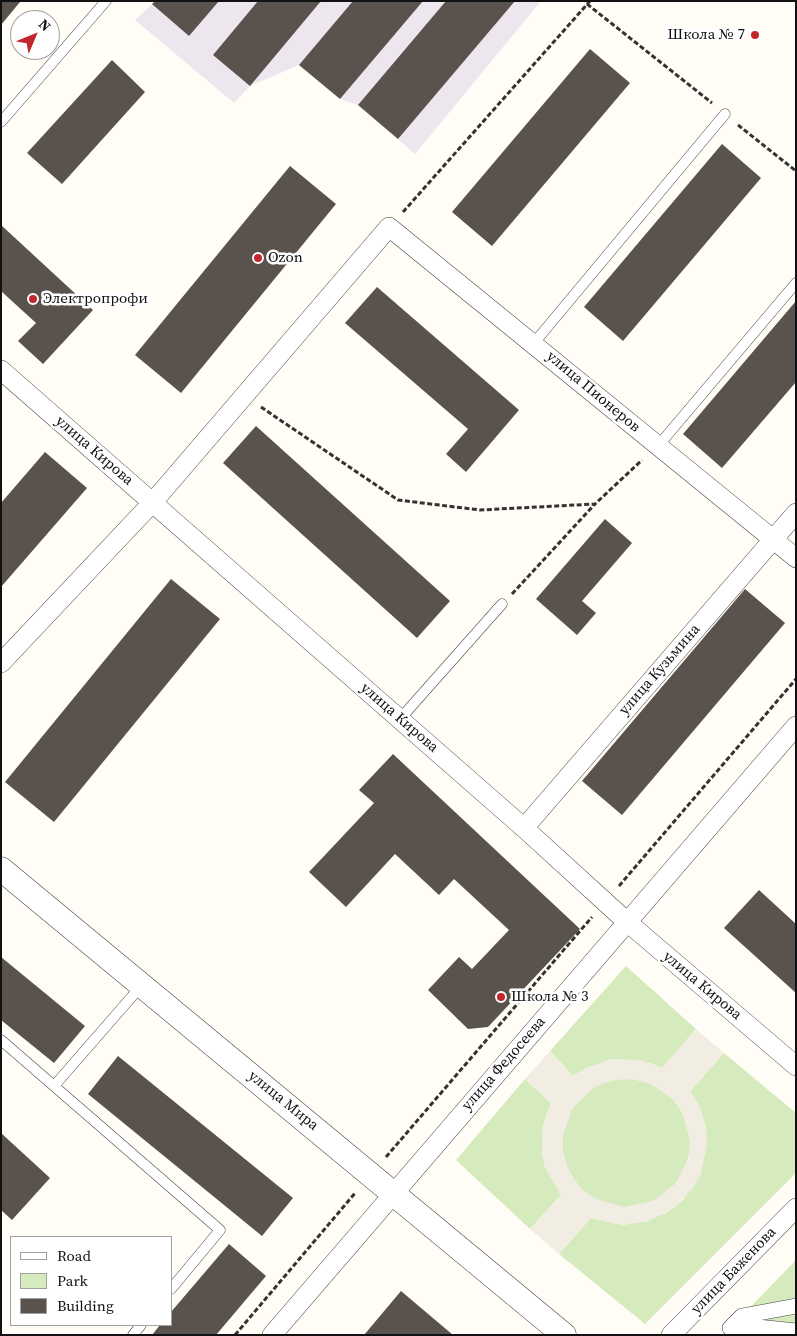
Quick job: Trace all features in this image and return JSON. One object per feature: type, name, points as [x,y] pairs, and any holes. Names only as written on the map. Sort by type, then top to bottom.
[{"type":"street","name":"улица Пионеров","points":[[389,228],[534,343],[796,558]]},
{"type":"street","points":[[1,663],[153,502],[389,228]]},
{"type":"street","name":"улица Кирова","points":[[1,370],[524,828],[626,921],[796,1066]]},
{"type":"street","name":"улица Кузьмина","points":[[524,828],[796,513]]},
{"type":"street","name":"улица Федосеева","points":[[272,1335],[626,921],[796,726]]},
{"type":"street","name":"улица Мира","points":[[1,869],[564,1335]]},
{"type":"street","name":"улица Баженова","points":[[671,1335],[796,1208]]},
{"type":"street","points":[[796,1306],[742,1316],[730,1328],[757,1327],[796,1331]]},
{"type":"lane","points":[[1,122],[106,1]]},
{"type":"lane","points":[[534,343],[725,114]]},
{"type":"lane","points":[[658,446],[796,283]]},
{"type":"lane","points":[[400,719],[502,604]]},
{"type":"lane","points":[[54,1086],[142,985]]},
{"type":"lane","points":[[1,1040],[220,1230],[172,1288]]},
{"type":"path","points":[[389,228],[588,3],[796,171]]},
{"type":"path","points":[[244,396],[398,500],[480,510],[595,504]]},
{"type":"path","points":[[502,604],[595,504],[658,446]]},
{"type":"path","points":[[235,1335],[796,679]]},
{"type":"shaded area","points":[[155,1],[541,1],[415,154],[358,105],[340,99],[299,65],[250,86],[234,103],[135,20]]},
{"type":"shaded area","points":[[696,1029],[724,1053],[690,1091],[700,1108],[706,1128],[707,1144],[701,1174],[693,1188],[675,1207],[649,1221],[623,1225],[591,1218],[559,1254],[530,1229],[561,1195],[545,1167],[542,1152],[543,1125],[551,1103],[525,1079],[550,1051],[573,1076],[586,1068],[611,1059],[640,1060],[662,1068]],"holes":[[[622,1079],[651,1084],[675,1101],[683,1113],[690,1142],[689,1157],[676,1183],[653,1201],[624,1207],[596,1199],[583,1190],[567,1166],[563,1151],[563,1136],[572,1109],[593,1088],[607,1082]]]},
{"type":"green space","points":[[626,966],[696,1029],[662,1068],[650,1063],[586,1068],[573,1076],[550,1051]]},
{"type":"green space","points":[[724,1053],[796,1113],[796,1173],[645,1324],[559,1254],[591,1218],[623,1225],[666,1213],[684,1199],[706,1128],[700,1108],[690,1091]]},
{"type":"green space","points":[[525,1079],[551,1103],[543,1125],[542,1152],[545,1167],[561,1195],[530,1229],[456,1160]]},
{"type":"green space","points":[[626,1079],[650,1084],[671,1098],[685,1119],[690,1143],[685,1167],[671,1188],[650,1202],[626,1207],[602,1202],[581,1188],[567,1167],[562,1143],[567,1119],[581,1098],[602,1084]]},
{"type":"green space","points":[[796,1260],[796,1335],[723,1335],[730,1328]]},
{"type":"building","points":[[1,1],[20,2],[13,10],[10,10],[10,14],[1,25]]},
{"type":"building","points":[[155,1],[219,1],[189,36],[152,4]]},
{"type":"building","points":[[258,1],[321,1],[250,86],[213,55]]},
{"type":"building","points":[[353,1],[423,1],[340,99],[299,65]]},
{"type":"building","points":[[446,1],[515,1],[398,139],[358,105]]},
{"type":"building","points":[[590,49],[630,83],[492,246],[452,212]]},
{"type":"building","points":[[112,60],[145,92],[62,184],[27,153]]},
{"type":"building","points":[[722,144],[761,178],[623,341],[584,307]]},
{"type":"building","points":[[290,166],[336,204],[181,393],[135,355]]},
{"type":"building","points":[[1,225],[93,310],[43,364],[18,341],[36,323],[1,291]]},
{"type":"building","points":[[377,287],[519,410],[466,472],[446,454],[468,429],[345,323]]},
{"type":"building","points":[[796,301],[796,382],[722,468],[683,434]]},
{"type":"building","points":[[256,426],[450,601],[417,638],[223,463]]},
{"type":"building","points":[[45,452],[87,488],[1,587],[1,503]]},
{"type":"building","points":[[605,519],[632,543],[582,601],[596,613],[577,635],[536,599]]},
{"type":"building","points":[[171,579],[220,619],[54,822],[5,782]]},
{"type":"building","points":[[745,589],[785,623],[622,815],[582,781]]},
{"type":"building","points":[[393,754],[580,929],[488,1027],[468,1029],[428,990],[459,957],[472,969],[509,930],[454,879],[439,895],[395,854],[346,907],[309,872],[374,803],[359,790]]},
{"type":"building","points":[[759,890],[796,924],[796,993],[724,928]]},
{"type":"building","points":[[1,957],[85,1026],[54,1063],[1,1020]]},
{"type":"building","points":[[118,1056],[293,1198],[262,1236],[88,1094]]},
{"type":"building","points":[[1,1133],[50,1178],[12,1220],[1,1210]]},
{"type":"building","points":[[229,1244],[266,1276],[216,1335],[152,1335],[159,1326],[172,1326],[172,1311]]},
{"type":"building","points":[[401,1291],[453,1335],[364,1335]]},
{"type":"place","name":"Школа № 7","points":[[755,35]]},
{"type":"place","name":"Ozon","points":[[258,258]]},
{"type":"place","name":"Электропрофи","points":[[33,299]]},
{"type":"place","name":"Школа № 3","points":[[501,997]]}]
